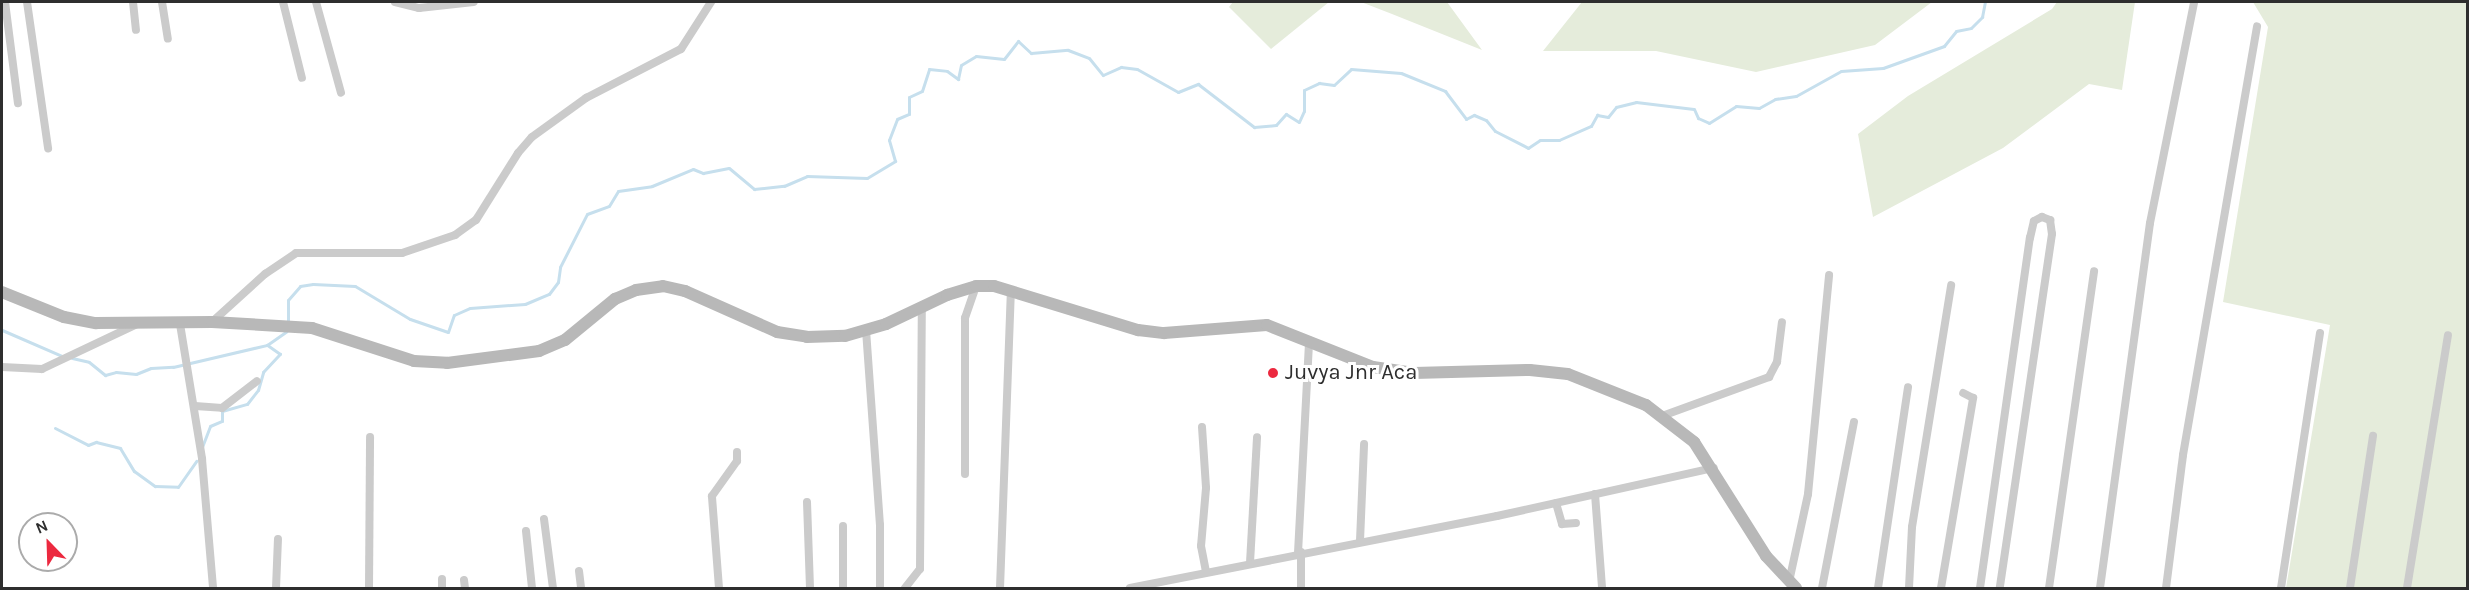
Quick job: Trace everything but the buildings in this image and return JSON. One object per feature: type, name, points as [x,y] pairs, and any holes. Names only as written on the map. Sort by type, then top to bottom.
[{"type":"main road","points":[[2,292],[64,317],[137,324],[212,322],[288,326],[343,335],[414,361],[489,359],[539,351],[565,340],[615,299],[636,290],[663,286],[685,291],[777,332],[807,337],[845,336],[866,330],[976,286],[1011,290],[1138,330],[1164,333],[1267,325],[1373,367],[1414,373],[1530,370],[1568,374],[1602,385],[1662,416],[1694,442],[1714,468],[1766,556],[1792,585]]},
{"type":"street","points":[[5,2],[18,103]]},
{"type":"street","points":[[27,2],[48,148]]},
{"type":"street","points":[[133,2],[136,30]]},
{"type":"street","points":[[162,2],[168,39]]},
{"type":"street","points":[[283,2],[302,78]]},
{"type":"street","points":[[316,2],[340,93]]},
{"type":"street","points":[[395,2],[420,8],[474,2]]},
{"type":"street","points":[[212,322],[258,280],[296,253],[306,250],[402,253],[455,235],[476,220],[518,153],[532,137],[586,98],[681,49],[711,2]]},
{"type":"street","points":[[2100,588],[2150,223],[2194,2]]},
{"type":"street","points":[[2166,588],[2183,455],[2257,26]]},
{"type":"street","points":[[1980,588],[2030,238],[2034,221],[2042,217],[2050,220],[2052,234],[2000,588]]},
{"type":"street","points":[[2049,588],[2094,272]]},
{"type":"street","points":[[1792,585],[1808,494],[1828,275]]},
{"type":"street","points":[[1909,588],[1912,527],[1952,285]]},
{"type":"street","points":[[964,474],[965,318],[976,286]]},
{"type":"street","points":[[1000,588],[1011,290]]},
{"type":"street","points":[[905,588],[920,569],[922,307]]},
{"type":"street","points":[[1662,416],[1769,377],[1777,362],[1782,322]]},
{"type":"street","points":[[2,367],[26,371],[61,361],[137,324]]},
{"type":"street","points":[[180,324],[195,406],[213,588]]},
{"type":"street","points":[[866,330],[880,525],[880,588]]},
{"type":"street","points":[[2280,588],[2320,333]]},
{"type":"street","points":[[2407,588],[2448,335]]},
{"type":"street","points":[[1301,588],[1300,553],[1309,340]]},
{"type":"street","points":[[195,406],[222,408],[257,381]]},
{"type":"street","points":[[1878,588],[1908,387]]},
{"type":"street","points":[[1941,588],[1973,398],[1963,393]]},
{"type":"street","points":[[1822,588],[1854,422]]},
{"type":"street","points":[[1202,427],[1206,488],[1201,546],[1206,572]]},
{"type":"street","points":[[2350,588],[2373,436]]},
{"type":"street","points":[[369,588],[370,437]]},
{"type":"street","points":[[1250,563],[1257,437]]},
{"type":"street","points":[[1360,541],[1364,444]]},
{"type":"street","points":[[719,588],[712,496],[736,461],[737,452]]},
{"type":"street","points":[[1130,588],[1146,587],[1206,572],[1556,503],[1714,468]]},
{"type":"street","points":[[1595,494],[1602,588]]},
{"type":"street","points":[[807,502],[810,588]]},
{"type":"street","points":[[1556,503],[1562,524],[1576,523]]},
{"type":"street","points":[[544,519],[553,588]]},
{"type":"street","points":[[843,526],[843,588]]},
{"type":"street","points":[[526,531],[532,588]]},
{"type":"street","points":[[276,588],[278,538]]},
{"type":"street","points":[[579,571],[581,588]]},
{"type":"street","points":[[442,579],[442,588]]},
{"type":"green space","points":[[1233,2],[1329,2],[1271,49],[1229,7]]},
{"type":"green space","points":[[1361,2],[1447,2],[1482,50],[1392,14]]},
{"type":"green space","points":[[1582,2],[1932,2],[1875,45],[1756,72],[1656,51],[1543,51]]},
{"type":"green space","points":[[2057,2],[2135,2],[2122,90],[2089,84],[2003,148],[1873,217],[1858,134],[1908,96],[2052,9]]},
{"type":"green space","points":[[2253,2],[2467,2],[2467,588],[2286,588],[2330,325],[2223,302],[2268,27]]},
{"type":"waterway","points":[[288,322],[288,300],[300,286],[313,284],[355,286],[410,319],[448,332],[454,315],[470,308],[525,304],[549,294],[558,282],[560,267],[587,214],[609,206],[618,191],[652,186],[693,169],[703,173],[729,168],[754,189],[784,186],[807,176],[867,178],[895,161],[889,140],[897,119],[909,114],[909,97],[922,91],[929,69],[947,71],[958,79],[961,65],[976,56],[1004,59],[1018,41],[1031,53],[1068,50],[1089,58],[1103,75],[1121,67],[1137,69],[1178,92],[1198,84],[1254,127],[1276,125],[1286,114],[1299,122],[1304,111],[1304,90],[1319,83],[1334,85],[1351,69],[1401,73],[1445,91],[1466,119],[1474,115],[1486,120],[1495,131],[1528,148],[1540,140],[1559,140],[1591,126],[1597,115],[1608,117],[1616,107],[1636,102],[1694,109],[1698,118],[1709,123],[1736,106],[1759,108],[1775,99],[1796,96],[1841,71],[1883,68],[1944,46],[1956,31],[1971,28],[1982,17],[1985,2]]},
{"type":"waterway","points":[[2,330],[62,356]]},
{"type":"waterway","points":[[202,447],[210,426],[222,421],[222,411],[247,404],[258,390],[263,372],[280,354],[267,345],[287,331]]},
{"type":"waterway","points":[[72,358],[89,362],[105,375],[116,372],[136,374],[151,368],[173,367],[267,345]]},
{"type":"waterway","points":[[55,428],[88,445],[96,442],[120,448],[134,471],[155,486],[178,487],[196,461]]},
{"type":"place","name":"Juvya Jnr Aca","points":[[1273,373]]}]
